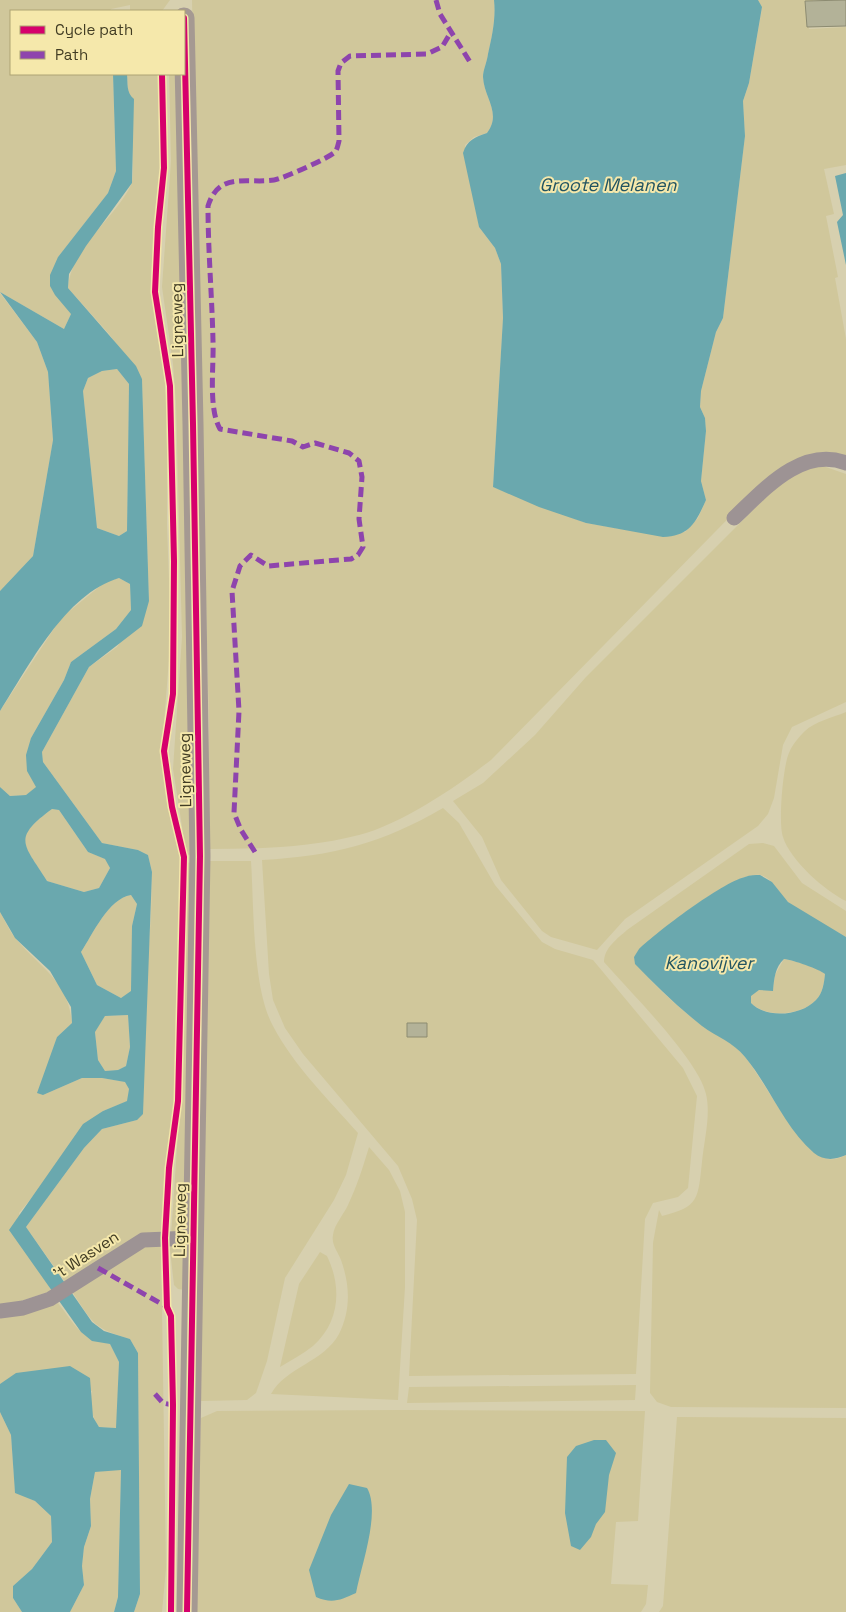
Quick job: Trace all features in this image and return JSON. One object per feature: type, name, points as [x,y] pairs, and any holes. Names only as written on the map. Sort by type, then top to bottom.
[{"type":"street","name":"Ligneweg","points":[[185,59],[194,424],[200,856],[187,1612]]},
{"type":"street","points":[[734,518],[778,477],[792,468],[833,459],[846,463]]},
{"type":"street","name":"'t Wasven","points":[[0,1311],[23,1308],[50,1299],[143,1240],[193,1238]]},
{"type":"shaded area","points":[[0,0],[170,0],[163,10],[130,10],[130,5],[110,10],[10,10],[10,75],[113,75],[116,171],[108,193],[58,257],[71,314],[64,329],[0,292]]},
{"type":"shaded area","points":[[192,0],[494,0],[493,27],[483,77],[493,112],[493,119],[487,133],[474,137],[465,145],[479,227],[495,248],[501,264],[503,318],[493,487],[586,523],[620,529],[685,532],[698,518],[706,500],[701,481],[706,431],[705,418],[700,407],[701,391],[716,332],[723,318],[745,136],[743,101],[749,83],[762,8],[758,0],[813,0],[809,29],[846,27],[846,165],[824,169],[834,214],[826,216],[838,277],[835,278],[846,339],[846,460],[806,458],[780,469],[769,477],[491,760],[477,771],[428,804],[376,830],[321,843],[264,848],[206,849],[209,726]]},
{"type":"shaded area","points":[[127,75],[159,75],[161,187],[156,214],[151,278],[153,307],[163,357],[167,409],[167,525],[171,633],[162,749],[169,810],[177,832],[182,861],[176,1094],[162,1234],[65,1282],[26,1227],[84,1148],[102,1129],[137,1120],[151,915],[152,872],[148,855],[138,850],[102,843],[43,762],[42,752],[89,667],[117,647],[149,601],[142,379],[109,334],[68,288],[71,273],[77,260],[94,234],[124,198],[131,185],[133,178],[133,150]]},
{"type":"shaded area","points":[[169,75],[180,75],[194,854],[189,855],[186,852],[173,769],[182,637],[176,403],[173,364],[162,287],[171,161]]},
{"type":"shaded area","points":[[0,293],[37,342],[48,372],[53,440],[33,556],[0,591]]},
{"type":"shaded area","points":[[117,369],[129,384],[127,531],[119,536],[97,528],[83,391],[88,378],[102,371]]},
{"type":"shaded area","points":[[823,466],[846,474],[846,702],[792,727],[783,745],[774,798],[768,814],[758,826],[625,919],[597,950],[551,937],[542,931],[501,880],[482,837],[453,801],[483,783],[535,735],[586,677],[777,486],[805,469]]},
{"type":"shaded area","points":[[119,578],[130,584],[131,610],[116,629],[71,662],[64,680],[31,738],[37,787],[26,795],[10,796],[0,787],[0,711],[61,618],[105,582]]},
{"type":"shaded area","points":[[846,712],[846,901],[828,890],[800,865],[783,837],[781,820],[785,770],[792,747],[809,728],[819,722]]},
{"type":"shaded area","points":[[443,808],[459,823],[495,885],[542,942],[555,949],[593,960],[683,1068],[697,1096],[688,1188],[678,1197],[653,1203],[645,1219],[636,1374],[409,1376],[417,1220],[412,1199],[398,1166],[303,1054],[285,1028],[273,1000],[269,974],[262,860],[312,855],[356,846],[399,831]]},
{"type":"shaded area","points":[[52,809],[59,810],[88,852],[106,859],[110,868],[99,888],[84,892],[47,881],[32,858],[25,842],[26,835],[39,819]]},
{"type":"shaded area","points":[[763,843],[774,846],[802,883],[846,911],[846,937],[793,906],[784,898],[772,882],[764,876],[748,876],[713,893],[674,921],[634,957],[644,973],[677,1005],[741,1052],[794,1130],[806,1144],[817,1154],[828,1159],[846,1155],[846,1408],[671,1407],[657,1402],[650,1393],[653,1243],[659,1210],[662,1216],[683,1209],[690,1205],[697,1193],[707,1128],[706,1094],[690,1063],[677,1045],[604,962],[606,952],[627,930],[749,844]]},
{"type":"shaded area","points":[[207,861],[251,861],[255,946],[261,990],[266,1010],[281,1041],[291,1055],[312,1082],[358,1133],[346,1175],[334,1200],[285,1278],[267,1361],[256,1393],[247,1400],[201,1401]]},
{"type":"shaded area","points":[[193,862],[185,1290],[178,1289],[174,1285],[170,1250],[180,1104],[181,989],[186,863]]},
{"type":"shaded area","points":[[131,895],[137,904],[132,926],[132,991],[121,998],[97,985],[81,952],[108,910],[115,903]]},
{"type":"shaded area","points":[[0,912],[16,939],[59,985],[69,1008],[72,1023],[57,1037],[43,1095],[82,1078],[102,1078],[126,1082],[129,1089],[128,1101],[103,1111],[19,1213],[51,1291],[0,1308]]},
{"type":"shaded area","points":[[784,959],[817,969],[825,974],[820,994],[810,1005],[793,1012],[774,1013],[757,1008],[751,1003],[751,995],[759,990],[773,990],[775,975]]},
{"type":"shaded area","points":[[128,1015],[130,1047],[126,1066],[118,1070],[105,1071],[98,1060],[95,1031],[105,1016]]},
{"type":"shaded area","points":[[369,1147],[389,1170],[400,1191],[405,1212],[405,1287],[398,1400],[271,1394],[286,1377],[332,1344],[343,1325],[348,1297],[346,1279],[341,1260],[333,1242],[333,1235],[335,1227],[354,1191]]},
{"type":"shaded area","points":[[161,1243],[166,1568],[162,1612],[134,1612],[140,1594],[138,1353],[130,1339],[109,1332],[96,1324],[73,1293],[114,1262],[137,1250]]},
{"type":"shaded area","points":[[320,1252],[327,1256],[335,1280],[336,1304],[333,1315],[322,1337],[313,1346],[280,1367],[299,1284]]},
{"type":"shaded area","points":[[58,1303],[79,1330],[91,1338],[110,1344],[119,1362],[117,1428],[99,1427],[91,1409],[92,1391],[0,1384],[0,1315]]},
{"type":"shaded area","points":[[636,1385],[635,1400],[407,1403],[409,1387]]},
{"type":"shaded area","points":[[217,1411],[645,1411],[638,1521],[616,1522],[611,1584],[648,1585],[646,1604],[641,1612],[194,1612],[201,1418]]},
{"type":"shaded area","points":[[0,1412],[11,1435],[15,1492],[35,1501],[51,1516],[52,1542],[32,1569],[13,1586],[13,1598],[22,1612],[0,1612]]},
{"type":"shaded area","points":[[677,1417],[846,1418],[846,1612],[659,1612],[663,1606]]},
{"type":"shaded area","points":[[121,1469],[118,1597],[114,1612],[70,1612],[84,1585],[82,1566],[84,1547],[91,1526],[90,1499],[95,1472]]},
{"type":"water","name":"Groote Melanen","points":[[494,0],[758,0],[762,7],[749,83],[743,101],[745,136],[723,318],[716,332],[701,391],[700,407],[705,418],[706,431],[701,481],[706,500],[695,521],[686,531],[680,534],[663,537],[586,523],[539,507],[493,487],[503,318],[501,264],[495,248],[479,227],[463,153],[472,140],[487,133],[493,119],[493,112],[483,77],[493,27]]},
{"type":"water","points":[[113,75],[127,75],[129,91],[134,99],[132,183],[86,246],[69,274],[68,288],[136,366],[142,379],[149,601],[142,626],[89,667],[42,752],[43,762],[102,843],[138,850],[148,855],[152,872],[143,1114],[137,1120],[102,1129],[84,1148],[26,1227],[92,1322],[104,1331],[130,1339],[138,1353],[140,1594],[134,1612],[114,1612],[118,1597],[121,1470],[95,1472],[90,1499],[91,1526],[84,1547],[82,1566],[84,1585],[70,1612],[22,1612],[13,1598],[13,1586],[32,1569],[52,1542],[51,1516],[35,1501],[15,1493],[11,1435],[0,1412],[0,1384],[16,1373],[70,1366],[90,1378],[93,1417],[99,1427],[116,1428],[119,1362],[110,1344],[92,1341],[81,1332],[9,1230],[83,1124],[103,1111],[127,1101],[129,1089],[125,1082],[102,1078],[82,1078],[43,1095],[37,1093],[57,1037],[72,1023],[71,1007],[50,971],[15,938],[0,912],[0,787],[10,796],[26,795],[36,787],[27,771],[26,755],[31,738],[64,680],[71,662],[116,629],[131,610],[130,584],[119,578],[100,586],[82,599],[65,615],[36,653],[0,711],[0,591],[33,556],[53,440],[48,372],[37,342],[0,292],[64,329],[71,314],[50,286],[50,275],[58,257],[108,193],[116,171]],"holes":[[[117,369],[129,384],[127,531],[119,536],[97,528],[83,391],[88,378],[102,371]],[[52,809],[59,810],[88,852],[105,859],[110,868],[99,888],[84,892],[47,881],[32,858],[28,850],[26,835],[39,819]],[[131,895],[137,904],[132,926],[131,991],[121,998],[97,985],[81,952],[108,910],[115,903]],[[128,1015],[130,1047],[126,1066],[118,1070],[105,1071],[98,1060],[95,1032],[105,1016]]]},
{"type":"water","points":[[846,173],[846,265],[837,222],[843,215],[835,176]]},
{"type":"water","name":"Kanovijver","points":[[760,875],[772,882],[788,902],[846,937],[846,1155],[838,1158],[830,1159],[818,1156],[803,1143],[745,1057],[730,1044],[693,1019],[635,964],[634,957],[639,949],[690,908],[734,881]],"holes":[[[784,959],[812,967],[825,974],[823,988],[816,1000],[802,1009],[784,1014],[765,1012],[751,1003],[751,996],[759,990],[773,991],[777,969]]]},
{"type":"water","points":[[594,1440],[606,1440],[616,1453],[609,1475],[605,1512],[596,1524],[591,1537],[580,1550],[571,1546],[565,1513],[567,1457],[576,1446]]},
{"type":"water","points":[[349,1484],[367,1488],[371,1498],[372,1511],[369,1539],[356,1593],[332,1601],[316,1597],[309,1570],[331,1515]]},
{"type":"building","points":[[846,0],[846,26],[807,27],[805,1]]},
{"type":"building","points":[[407,1023],[427,1023],[427,1037],[407,1037]]},
{"type":"marked path","points":[[436,0],[440,14],[470,62]]},
{"type":"marked path","points":[[255,852],[241,830],[234,813],[239,711],[232,591],[240,566],[251,555],[268,566],[351,559],[358,555],[363,547],[359,519],[362,477],[359,461],[349,453],[315,443],[303,447],[292,441],[220,429],[214,410],[212,387],[213,341],[208,206],[213,195],[227,183],[279,179],[335,152],[339,141],[338,71],[341,63],[350,56],[427,54],[442,47],[451,32]]},
{"type":"marked path","points":[[98,1268],[167,1307]]},
{"type":"marked path","points":[[155,1394],[163,1403],[173,1405]]},
{"type":"cycle path","points":[[185,63],[200,856],[187,1612]]},
{"type":"cycle path","points":[[162,75],[164,168],[158,227],[155,292],[170,386],[174,561],[173,694],[164,751],[172,807],[184,857],[178,1101],[169,1168],[165,1238],[167,1307],[171,1316],[173,1405],[171,1612]]}]
